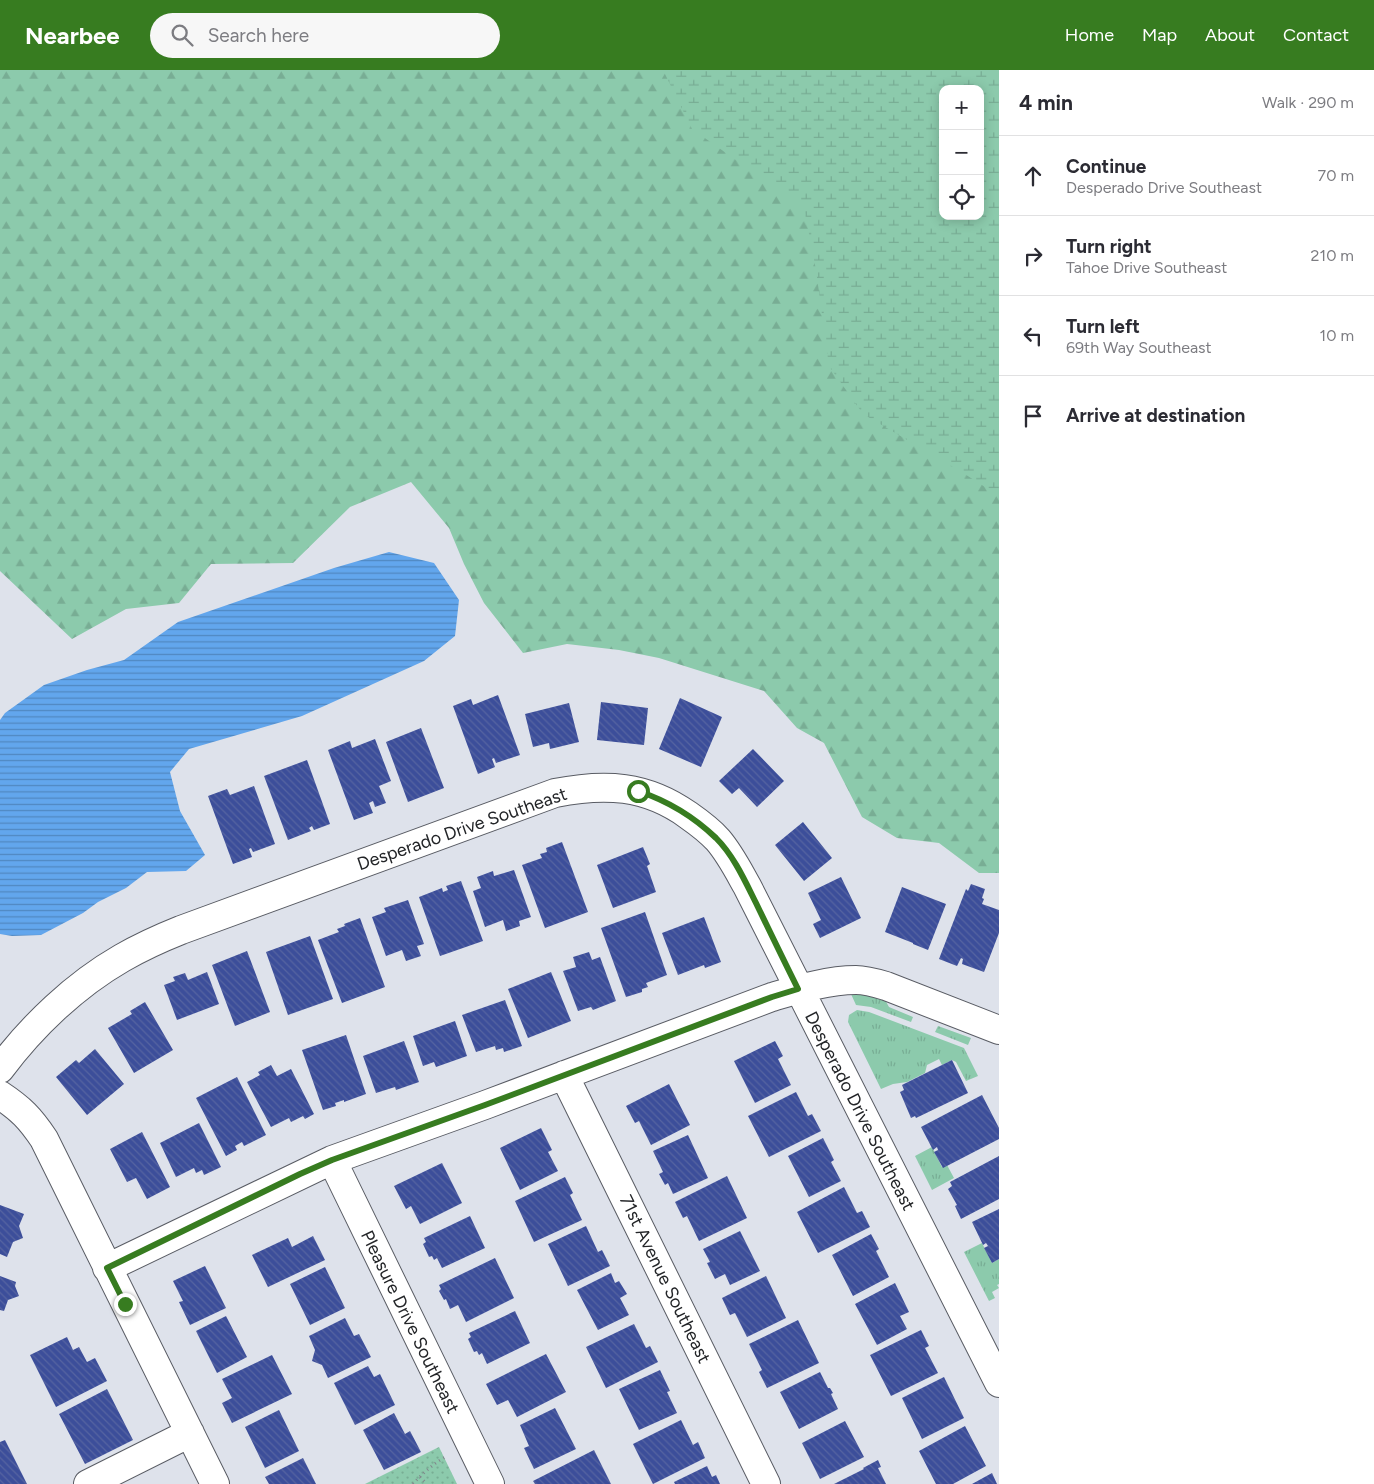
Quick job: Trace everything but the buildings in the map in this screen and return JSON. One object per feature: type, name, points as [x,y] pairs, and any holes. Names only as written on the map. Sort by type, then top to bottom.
[{"type":"street","name":"Desperado Drive Southeast","points":[[0,1070],[27,1036],[63,1001],[120,959],[150,943],[555,793],[580,788],[600,787],[638,791],[661,799],[680,809],[717,839],[731,858],[747,886],[999,1383]]},
{"type":"street","points":[[107,1268],[332,1160],[798,989],[838,981],[871,981],[999,1030]]},
{"type":"street","name":"71st Avenue Southeast","points":[[564,1075],[766,1484]]},
{"type":"street","points":[[0,1095],[17,1106],[32,1121],[44,1139],[215,1484]]},
{"type":"street","name":"Pleasure Drive Southeast","points":[[332,1160],[344,1189],[490,1484]]},
{"type":"street","points":[[88,1484],[190,1433]]},
{"type":"path","points":[[413,1484],[447,1456]]},
{"type":"path","points":[[420,1477],[427,1484]]},
{"type":"green space","points":[[0,70],[999,70],[999,873],[979,873],[939,843],[897,838],[862,817],[824,743],[797,728],[764,691],[659,658],[619,650],[567,644],[523,653],[484,603],[464,564],[449,528],[411,482],[350,507],[293,563],[211,564],[179,603],[126,609],[72,639],[0,571]]},
{"type":"green space","points":[[664,70],[999,70],[999,496],[863,414],[829,366],[816,270],[804,208],[692,129]]},
{"type":"green space","points":[[851,994],[884,998],[889,1007],[913,1017],[911,1022],[871,1007],[856,1005]]},
{"type":"green space","points":[[857,1010],[869,1012],[964,1048],[978,1076],[966,1081],[956,1062],[952,1060],[942,1065],[939,1059],[927,1065],[925,1073],[907,1082],[893,1084],[881,1089],[848,1022],[849,1015]]},
{"type":"green space","points":[[938,1026],[971,1038],[968,1045],[935,1032]]},
{"type":"green space","points":[[932,1147],[942,1167],[947,1165],[954,1178],[932,1190],[915,1156]]},
{"type":"green space","points":[[982,1243],[992,1263],[999,1259],[999,1284],[997,1285],[999,1288],[992,1292],[995,1298],[989,1301],[964,1252]]},
{"type":"green space","points":[[439,1447],[457,1484],[365,1484]]},
{"type":"water","points":[[389,552],[434,563],[459,600],[455,636],[424,661],[302,716],[189,749],[170,772],[180,811],[205,855],[186,871],[147,872],[126,888],[41,935],[12,936],[0,934],[0,720],[5,713],[44,685],[124,660],[178,622],[334,568]]},
{"type":"route","points":[[125,1304],[107,1268],[300,1174],[332,1160],[798,989],[747,886],[731,858],[717,839],[680,809],[661,799],[638,791]]}]
